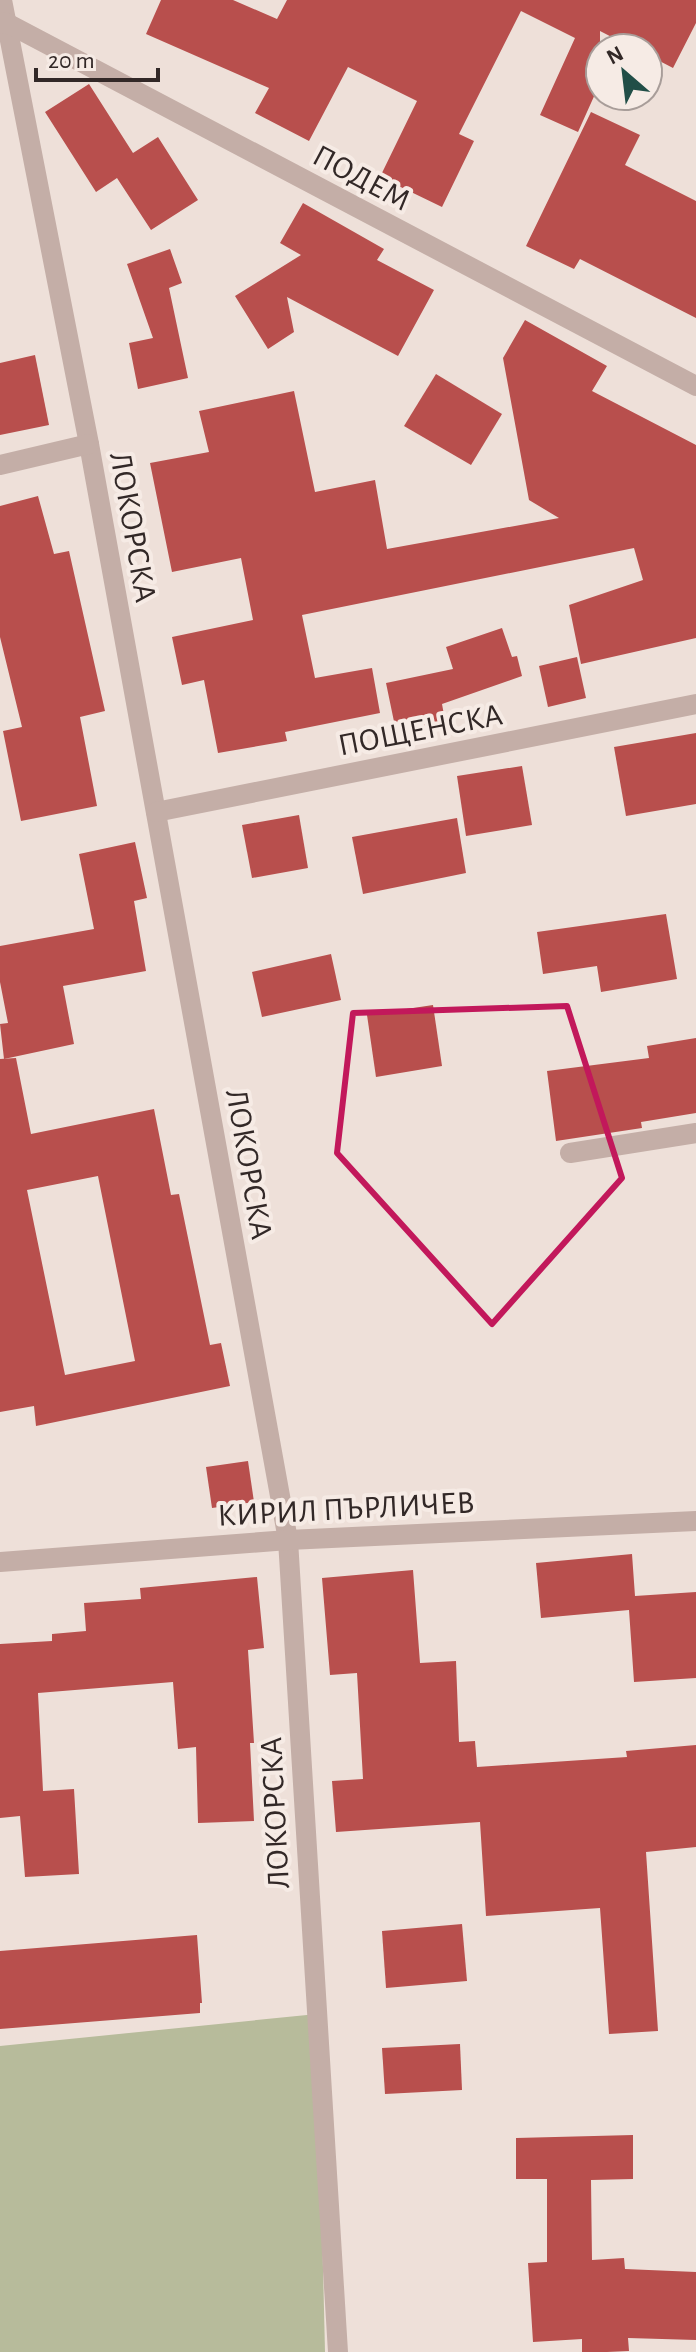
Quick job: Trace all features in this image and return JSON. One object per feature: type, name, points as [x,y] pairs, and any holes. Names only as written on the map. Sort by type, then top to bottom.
[{"type":"street","name":"ЛОКОРСКА","points":[[2,0],[3,23],[89,444],[288,1540],[338,2352]]},
{"type":"street","name":"ПОДЕМ","points":[[3,23],[696,386]]},
{"type":"street","points":[[0,465],[89,444]]},
{"type":"street","name":"ПОЩЕНСКА","points":[[156,812],[696,704]]},
{"type":"street","points":[[570,1153],[696,1133]]},
{"type":"street","name":"КИРИЛ ПЪРЛИЧЕВ","points":[[0,1562],[288,1540],[696,1521]]},
{"type":"highlighted area","points":[[567,1006],[622,1178],[492,1324],[337,1153],[353,1013]]},
{"type":"green space","points":[[317,2014],[325,2352],[0,2352],[0,2046]]},
{"type":"building","points":[[161,0],[233,0],[277,19],[287,0],[696,0],[696,23],[673,68],[664,63],[664,32],[584,32],[584,112],[587,112],[578,132],[540,115],[575,38],[521,11],[459,134],[474,141],[442,207],[380,177],[417,101],[348,67],[309,141],[255,113],[269,88],[146,34]]},
{"type":"building","points":[[89,84],[133,153],[158,137],[198,200],[151,230],[117,178],[96,192],[45,112]]},
{"type":"building","points":[[591,112],[640,135],[625,165],[696,201],[696,318],[580,259],[574,269],[526,246]]},
{"type":"building","points":[[303,203],[384,249],[377,260],[434,290],[398,356],[287,297],[294,332],[268,349],[235,296],[301,255],[280,243]]},
{"type":"building","points":[[170,249],[182,283],[169,288],[188,378],[138,389],[129,343],[153,338],[127,264]]},
{"type":"building","points":[[525,320],[607,366],[592,391],[696,445],[696,638],[581,664],[569,605],[643,580],[634,548],[302,615],[315,678],[372,668],[380,713],[285,732],[287,741],[218,753],[204,680],[182,685],[172,637],[253,620],[241,558],[172,572],[150,463],[209,452],[199,411],[294,391],[315,492],[375,480],[387,549],[559,518],[529,500],[503,358]]},
{"type":"building","points":[[35,355],[49,425],[0,435],[0,363]]},
{"type":"building","points":[[436,374],[502,414],[471,465],[404,426]]},
{"type":"building","points":[[38,496],[54,554],[69,551],[105,711],[80,717],[97,806],[21,821],[3,731],[22,727],[0,637],[0,506]]},
{"type":"building","points":[[502,628],[512,657],[517,656],[522,676],[442,704],[446,726],[397,736],[386,683],[453,669],[446,647]]},
{"type":"building","points":[[577,657],[586,698],[548,707],[539,666]]},
{"type":"building","points":[[696,733],[696,804],[626,816],[614,747]]},
{"type":"building","points":[[522,766],[532,825],[466,836],[457,776]]},
{"type":"building","points":[[299,815],[308,868],[252,878],[242,825]]},
{"type":"building","points":[[457,818],[466,873],[363,894],[352,837]]},
{"type":"building","points":[[135,842],[147,898],[134,901],[146,971],[63,986],[74,1044],[4,1059],[0,1024],[8,1023],[0,982],[0,946],[94,929],[79,854]]},
{"type":"building","points":[[666,914],[677,979],[601,992],[597,966],[543,974],[537,932]]},
{"type":"building","points":[[331,954],[341,1000],[262,1017],[252,972]]},
{"type":"building","points":[[433,1005],[442,1066],[376,1077],[367,1015]]},
{"type":"building","points":[[696,1038],[696,1113],[641,1122],[642,1128],[556,1141],[547,1071],[649,1058],[647,1046]]},
{"type":"building","points":[[16,1058],[31,1134],[154,1109],[171,1195],[179,1194],[210,1345],[221,1343],[230,1386],[36,1426],[34,1406],[0,1412],[0,1059]],"holes":[[[98,1176],[135,1361],[65,1375],[27,1190]]]},
{"type":"building","points":[[248,1461],[254,1502],[212,1508],[206,1467]]},
{"type":"building","points":[[632,1554],[635,1596],[696,1592],[696,1678],[634,1682],[629,1610],[541,1618],[536,1563]]},
{"type":"building","points":[[413,1570],[420,1663],[456,1661],[459,1742],[475,1741],[477,1767],[627,1757],[626,1751],[696,1745],[696,1847],[646,1852],[658,2031],[609,2034],[600,1908],[486,1916],[480,1822],[336,1832],[332,1781],[363,1779],[357,1673],[330,1675],[322,1578]]},
{"type":"building","points":[[257,1577],[264,1648],[248,1650],[254,1743],[250,1743],[254,1821],[198,1823],[196,1747],[178,1749],[173,1682],[38,1693],[43,1791],[74,1789],[79,1874],[25,1877],[20,1816],[0,1818],[0,1644],[52,1641],[52,1634],[86,1631],[84,1603],[141,1599],[140,1588]]},
{"type":"building","points":[[462,1924],[467,1981],[386,1988],[382,1931]]},
{"type":"building","points":[[197,1935],[200,2013],[0,2029],[0,1951]]},
{"type":"building","points":[[460,2044],[462,2090],[385,2094],[382,2048]]},
{"type":"building","points":[[633,2135],[633,2179],[591,2180],[592,2260],[624,2258],[625,2269],[696,2272],[696,2340],[628,2338],[629,2351],[607,2352],[582,2352],[582,2339],[533,2342],[528,2263],[547,2262],[547,2179],[516,2179],[516,2138]]}]
